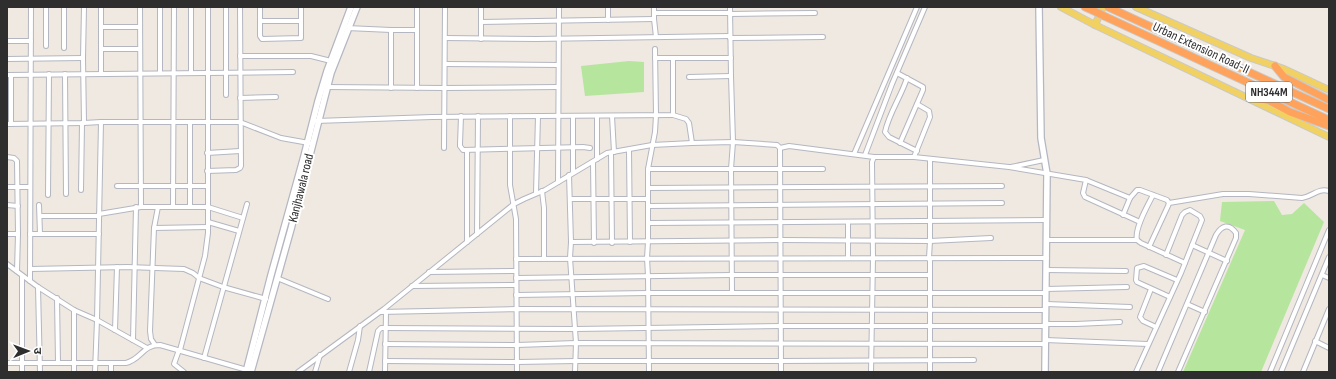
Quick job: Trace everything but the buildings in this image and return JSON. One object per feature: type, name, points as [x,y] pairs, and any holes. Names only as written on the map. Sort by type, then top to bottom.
[{"type":"highway","name":"Urban Extension Road-II","points":[[1085,7],[1329,120]]},
{"type":"highway","name":"Urban Extension Road-II","points":[[1108,7],[1329,109]]},
{"type":"highway","points":[[1275,66],[1284,77],[1329,100]]},
{"type":"highway","points":[[1249,98],[1268,100],[1290,112],[1329,126]]},
{"type":"main road","name":"Kanjhawala road","points":[[325,87],[335,61],[351,7]]},
{"type":"main road","name":"Kanjhawala road","points":[[248,371],[331,61],[346,27],[357,7]]},
{"type":"main road","points":[[1039,7],[1041,138],[1047,174],[1045,372]]},
{"type":"main road","points":[[1061,7],[1094,25],[1329,137]]},
{"type":"main road","points":[[1094,25],[1103,7]]},
{"type":"main road","points":[[1136,7],[1251,58],[1275,66],[1329,90]]},
{"type":"main road","name":"Kanjhawala road","points":[[268,300],[277,278],[310,143]]},
{"type":"street","points":[[30,7],[30,281]]},
{"type":"street","points":[[46,7],[46,46]]},
{"type":"street","points":[[64,7],[64,48]]},
{"type":"street","points":[[81,190],[84,7]]},
{"type":"street","points":[[101,7],[101,73]]},
{"type":"street","points":[[133,340],[135,267],[140,186],[140,7]]},
{"type":"street","points":[[160,7],[160,74]]},
{"type":"street","points":[[173,207],[174,7]]},
{"type":"street","points":[[191,7],[191,73]]},
{"type":"street","points":[[184,372],[174,364],[199,278],[206,246],[208,224],[208,7]]},
{"type":"street","points":[[226,7],[226,95]]},
{"type":"street","points":[[208,171],[239,169],[241,163],[240,7]]},
{"type":"street","points":[[260,7],[260,36],[262,39],[300,38],[301,7]]},
{"type":"street","points":[[417,7],[417,88]]},
{"type":"street","points":[[444,148],[445,7]]},
{"type":"street","points":[[481,7],[481,39]]},
{"type":"street","points":[[558,182],[559,7]]},
{"type":"street","points":[[608,7],[608,20]]},
{"type":"street","points":[[654,7],[656,37]]},
{"type":"street","points":[[730,7],[733,142],[731,169],[732,293]]},
{"type":"street","points":[[854,154],[917,7]]},
{"type":"street","points":[[865,155],[925,7]]},
{"type":"street","points":[[654,13],[815,13]]},
{"type":"street","points":[[481,22],[654,19]]},
{"type":"street","points":[[260,21],[301,21]]},
{"type":"street","points":[[101,27],[139,27]]},
{"type":"street","points":[[346,27],[417,30]]},
{"type":"street","points":[[390,88],[391,30]]},
{"type":"street","points":[[445,38],[823,37]]},
{"type":"street","points":[[7,41],[31,41]]},
{"type":"street","points":[[101,49],[140,49]]},
{"type":"street","points":[[649,372],[647,258],[648,169],[656,115],[655,49]]},
{"type":"street","points":[[240,56],[311,56],[331,61]]},
{"type":"street","points":[[7,59],[83,58]]},
{"type":"street","points":[[655,58],[731,58]]},
{"type":"street","points":[[673,58],[674,115]]},
{"type":"street","points":[[445,64],[558,65]]},
{"type":"street","points":[[293,72],[160,74],[84,73],[9,75],[9,124],[101,122],[240,122],[281,138],[310,143]]},
{"type":"street","points":[[897,73],[923,87],[900,142]]},
{"type":"street","points":[[48,194],[49,74]]},
{"type":"street","points":[[65,74],[66,194]]},
{"type":"street","points":[[689,77],[731,76]]},
{"type":"street","points":[[907,78],[884,132],[889,137],[917,151]]},
{"type":"street","points":[[325,87],[558,87]]},
{"type":"street","points":[[240,98],[276,97]]},
{"type":"street","points":[[914,157],[930,117],[929,111],[917,104]]},
{"type":"street","points":[[316,121],[444,116],[674,115],[686,119],[689,123],[692,143]]},
{"type":"street","points":[[461,116],[460,146],[463,150],[590,148]]},
{"type":"street","points":[[476,234],[478,116]]},
{"type":"street","points":[[510,116],[510,185],[516,219],[516,327],[518,372]]},
{"type":"street","points":[[536,193],[538,116]]},
{"type":"street","points":[[573,116],[570,199],[570,258],[576,329],[575,372]]},
{"type":"street","points":[[597,116],[597,159]]},
{"type":"street","points":[[612,116],[612,243]]},
{"type":"street","points":[[95,372],[101,122]]},
{"type":"street","points":[[190,122],[190,207]]},
{"type":"street","points":[[298,372],[360,325],[380,312],[514,204],[542,191],[593,162],[604,154],[652,145],[692,143],[733,142],[777,145],[780,148],[789,146],[874,157],[914,157],[1009,167],[1086,180],[1130,198]]},
{"type":"street","points":[[780,148],[781,372]]},
{"type":"street","points":[[467,150],[467,242]]},
{"type":"street","points":[[629,150],[630,242]]},
{"type":"street","points":[[207,153],[240,151]]},
{"type":"street","points":[[7,157],[14,158],[17,161],[17,272]]},
{"type":"street","points":[[871,372],[873,258],[872,162],[874,157]]},
{"type":"street","points":[[930,159],[930,372]]},
{"type":"street","points":[[1009,167],[1044,160]]},
{"type":"street","points":[[593,162],[594,243]]},
{"type":"street","points":[[648,169],[823,169]]},
{"type":"street","points":[[1086,180],[1083,193],[1085,197],[1140,222]]},
{"type":"street","points":[[117,186],[208,186]]},
{"type":"street","points":[[648,188],[1002,186]]},
{"type":"street","points":[[7,187],[30,187]]},
{"type":"street","points":[[1123,215],[1130,198],[1137,190],[1153,194],[1167,200],[1168,202],[1223,194],[1248,194],[1302,198],[1309,197],[1318,191],[1329,191]]},
{"type":"street","points":[[542,191],[544,208],[544,258]]},
{"type":"street","points":[[1137,240],[1136,233],[1153,194]]},
{"type":"street","points":[[570,199],[648,199]]},
{"type":"street","points":[[1149,247],[1168,206],[1168,202]]},
{"type":"street","points":[[648,206],[1002,203]]},
{"type":"street","points":[[204,358],[247,204]]},
{"type":"street","points":[[39,205],[40,234]]},
{"type":"street","points":[[7,206],[18,206]]},
{"type":"street","points":[[40,216],[99,215],[138,207],[208,207],[243,218]]},
{"type":"street","points":[[155,345],[151,336],[152,268],[154,228],[158,207]]},
{"type":"street","points":[[1136,372],[1185,263],[1202,220],[1200,216],[1187,210],[1182,215],[1166,255]]},
{"type":"street","points":[[648,223],[1046,220]]},
{"type":"street","points":[[848,222],[848,258]]},
{"type":"street","points":[[154,228],[208,224],[239,231]]},
{"type":"street","points":[[1158,372],[1220,228],[1224,226],[1229,227],[1236,233],[1236,238],[1178,372]]},
{"type":"street","points":[[1270,372],[1329,230]]},
{"type":"street","points":[[7,234],[18,234]]},
{"type":"street","points":[[30,234],[99,234]]},
{"type":"street","points":[[571,242],[612,243],[781,240],[930,241],[990,238]]},
{"type":"street","points":[[1046,240],[1137,240],[1185,263]]},
{"type":"street","points":[[1192,245],[1227,261]]},
{"type":"street","points":[[1281,372],[1329,257]]},
{"type":"street","points":[[516,259],[1047,258]]},
{"type":"street","points":[[7,264],[22,276],[74,310],[97,320],[147,348]]},
{"type":"street","points":[[1170,297],[1139,284],[1136,280],[1136,271],[1139,266],[1144,266],[1177,280]]},
{"type":"street","points":[[115,330],[117,267]]},
{"type":"street","points":[[30,269],[135,267],[184,269],[193,273],[199,278],[268,300]]},
{"type":"street","points":[[1046,270],[1126,270]]},
{"type":"street","points":[[428,272],[516,272]]},
{"type":"street","points":[[516,278],[732,275],[930,275]]},
{"type":"street","points":[[1322,275],[1329,278]]},
{"type":"street","points":[[22,276],[22,372]]},
{"type":"street","points":[[277,278],[328,299]]},
{"type":"street","points":[[411,286],[516,285]]},
{"type":"street","points":[[38,286],[40,372]]},
{"type":"street","points":[[516,295],[648,293],[930,293],[1127,288]]},
{"type":"street","points":[[1151,289],[1140,317],[1143,321],[1156,327]]},
{"type":"street","points":[[57,298],[58,363]]},
{"type":"street","points":[[1187,304],[1205,312]]},
{"type":"street","points":[[380,312],[516,309],[648,310],[1130,307]]},
{"type":"street","points":[[1303,372],[1329,309]]},
{"type":"street","points":[[74,310],[74,372]]},
{"type":"street","points":[[386,312],[386,372]]},
{"type":"street","points":[[369,372],[378,331],[381,328],[516,327],[576,329],[648,327],[1045,325],[1120,322]]},
{"type":"street","points":[[349,372],[358,340],[360,325]]},
{"type":"street","points":[[1315,341],[1329,348]]},
{"type":"street","points":[[385,344],[872,344],[1045,342],[1148,344]]},
{"type":"street","points":[[7,363],[126,363],[136,359],[147,348],[160,345],[248,371]]},
{"type":"street","points":[[315,372],[320,355]]},
{"type":"street","points":[[385,361],[517,362],[576,360],[974,360]]},
{"type":"street","points":[[111,363],[111,372]]},
{"type":"green space","points":[[629,61],[644,62],[644,92],[585,96],[581,66]]},
{"type":"green space","points":[[1274,201],[1282,215],[1292,214],[1304,203],[1324,222],[1261,372],[1183,372],[1245,230],[1220,221],[1222,202]]}]
